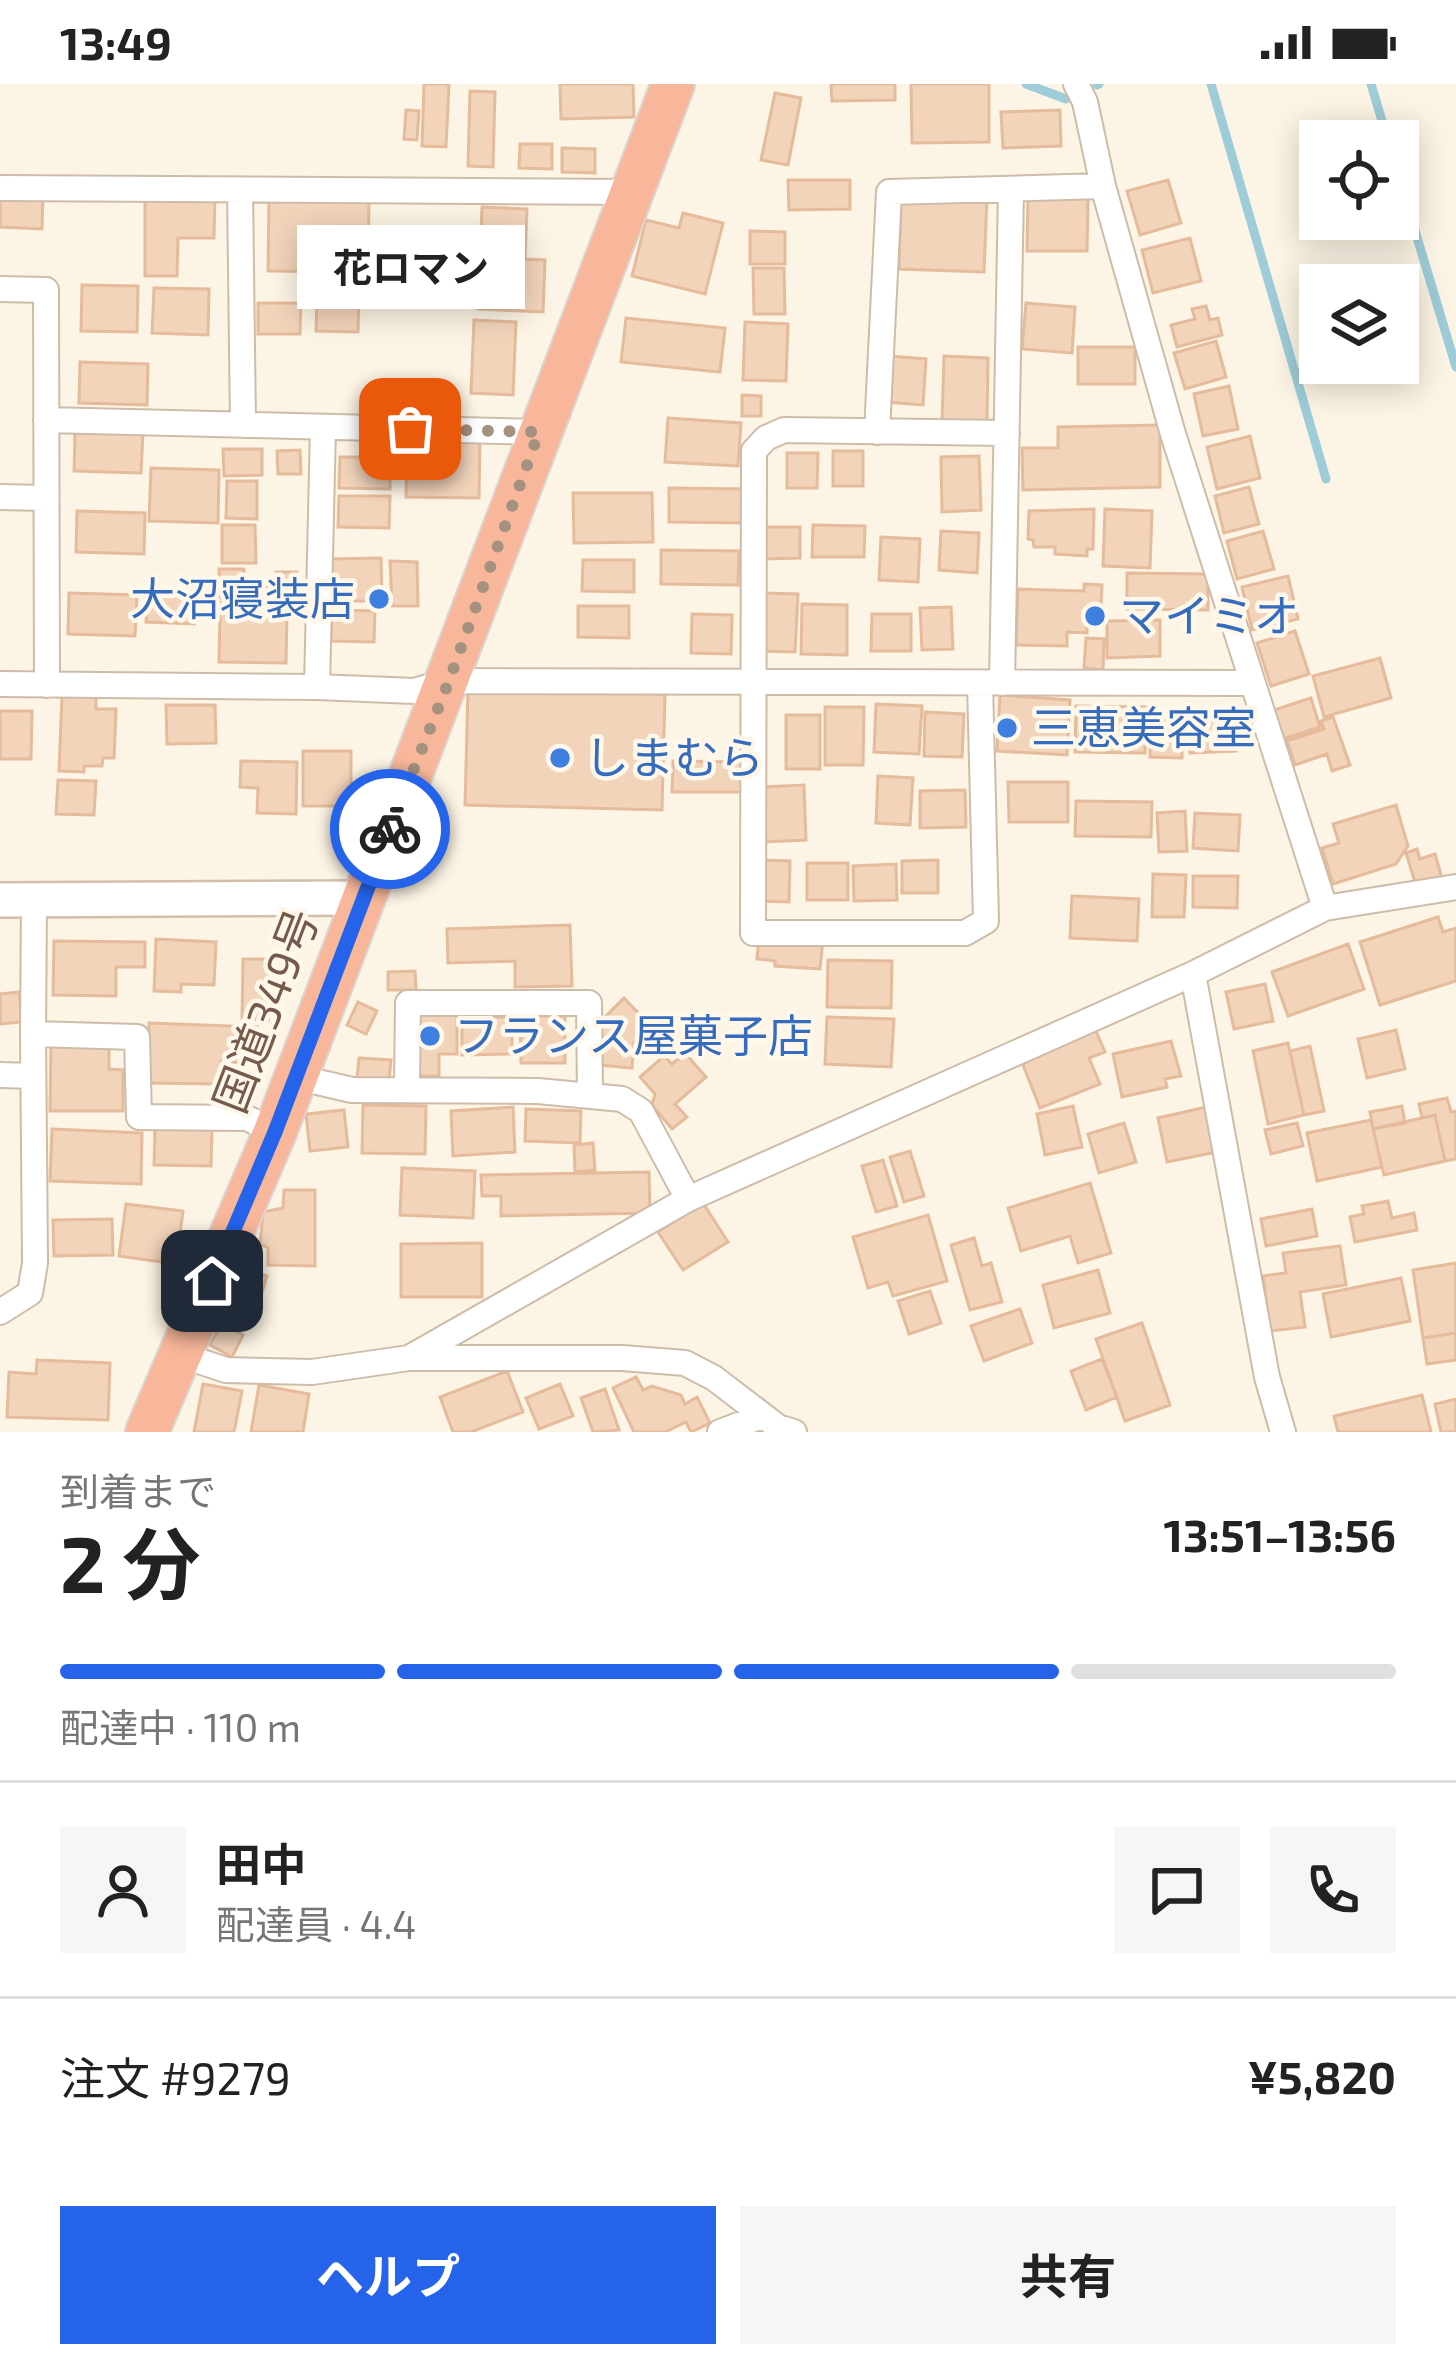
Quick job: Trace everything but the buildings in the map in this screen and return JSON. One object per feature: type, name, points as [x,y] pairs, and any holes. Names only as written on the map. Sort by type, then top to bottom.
[{"type":"highway","name":"国道349号","points":[[147,1432],[275,1132],[673,84]]},
{"type":"street","points":[[1076,84],[1085,102],[1103,186],[1173,434],[1324,908]]},
{"type":"street","points":[[877,432],[890,192],[1103,186]]},
{"type":"street","points":[[0,188],[634,192]]},
{"type":"street","points":[[240,190],[243,425]]},
{"type":"street","points":[[1006,434],[784,430],[766,438],[754,451],[753,933],[965,933],[986,921],[991,683],[1006,434],[1011,190]]},
{"type":"street","points":[[0,289],[46,290],[47,685]]},
{"type":"street","points":[[46,420],[539,432]]},
{"type":"street","points":[[317,687],[323,427]]},
{"type":"street","points":[[0,497],[46,498]]},
{"type":"street","points":[[0,684],[414,691],[449,681],[1250,683]]},
{"type":"street","points":[[409,1358],[688,1199],[1193,974],[1324,908],[1456,886]]},
{"type":"street","points":[[0,1312],[30,1293],[35,1263],[33,1034],[17,900],[363,898]]},
{"type":"street","points":[[1193,974],[1267,1377],[1283,1432]]},
{"type":"street","points":[[407,1088],[408,1003],[589,1003],[590,1094]]},
{"type":"street","points":[[33,1034],[137,1036],[139,1117],[247,1118],[275,1132]]},
{"type":"street","points":[[0,1075],[32,1076]]},
{"type":"street","points":[[296,1077],[352,1090],[590,1094],[622,1099],[641,1111],[688,1199]]},
{"type":"street","points":[[181,1355],[226,1370],[312,1372],[409,1358],[622,1358],[685,1363],[794,1432]]},
{"type":"street","points":[[720,1432],[762,1416]]},
{"type":"waterway","points":[[1026,84],[1066,99]]},
{"type":"waterway","points":[[1211,84],[1326,479]]},
{"type":"waterway","points":[[1371,84],[1382,120]]},
{"type":"waterway","points":[[1418,240],[1456,367]]},
{"type":"way so far","points":[[390,829],[539,432],[410,429]]},
{"type":"place","name":"花ロマン","points":[[410,429]]},
{"type":"place","name":"大沼寝装店","points":[[379,599]]},
{"type":"place","name":"マイミオ","points":[[1095,616]]},
{"type":"place","name":"三恵美容室","points":[[1007,728]]},
{"type":"place","name":"しまむら","points":[[560,758]]},
{"type":"place","name":"フランス屋菓子店","points":[[430,1036]]},
{"type":"route","points":[[212,1281],[275,1132],[390,829]]}]
